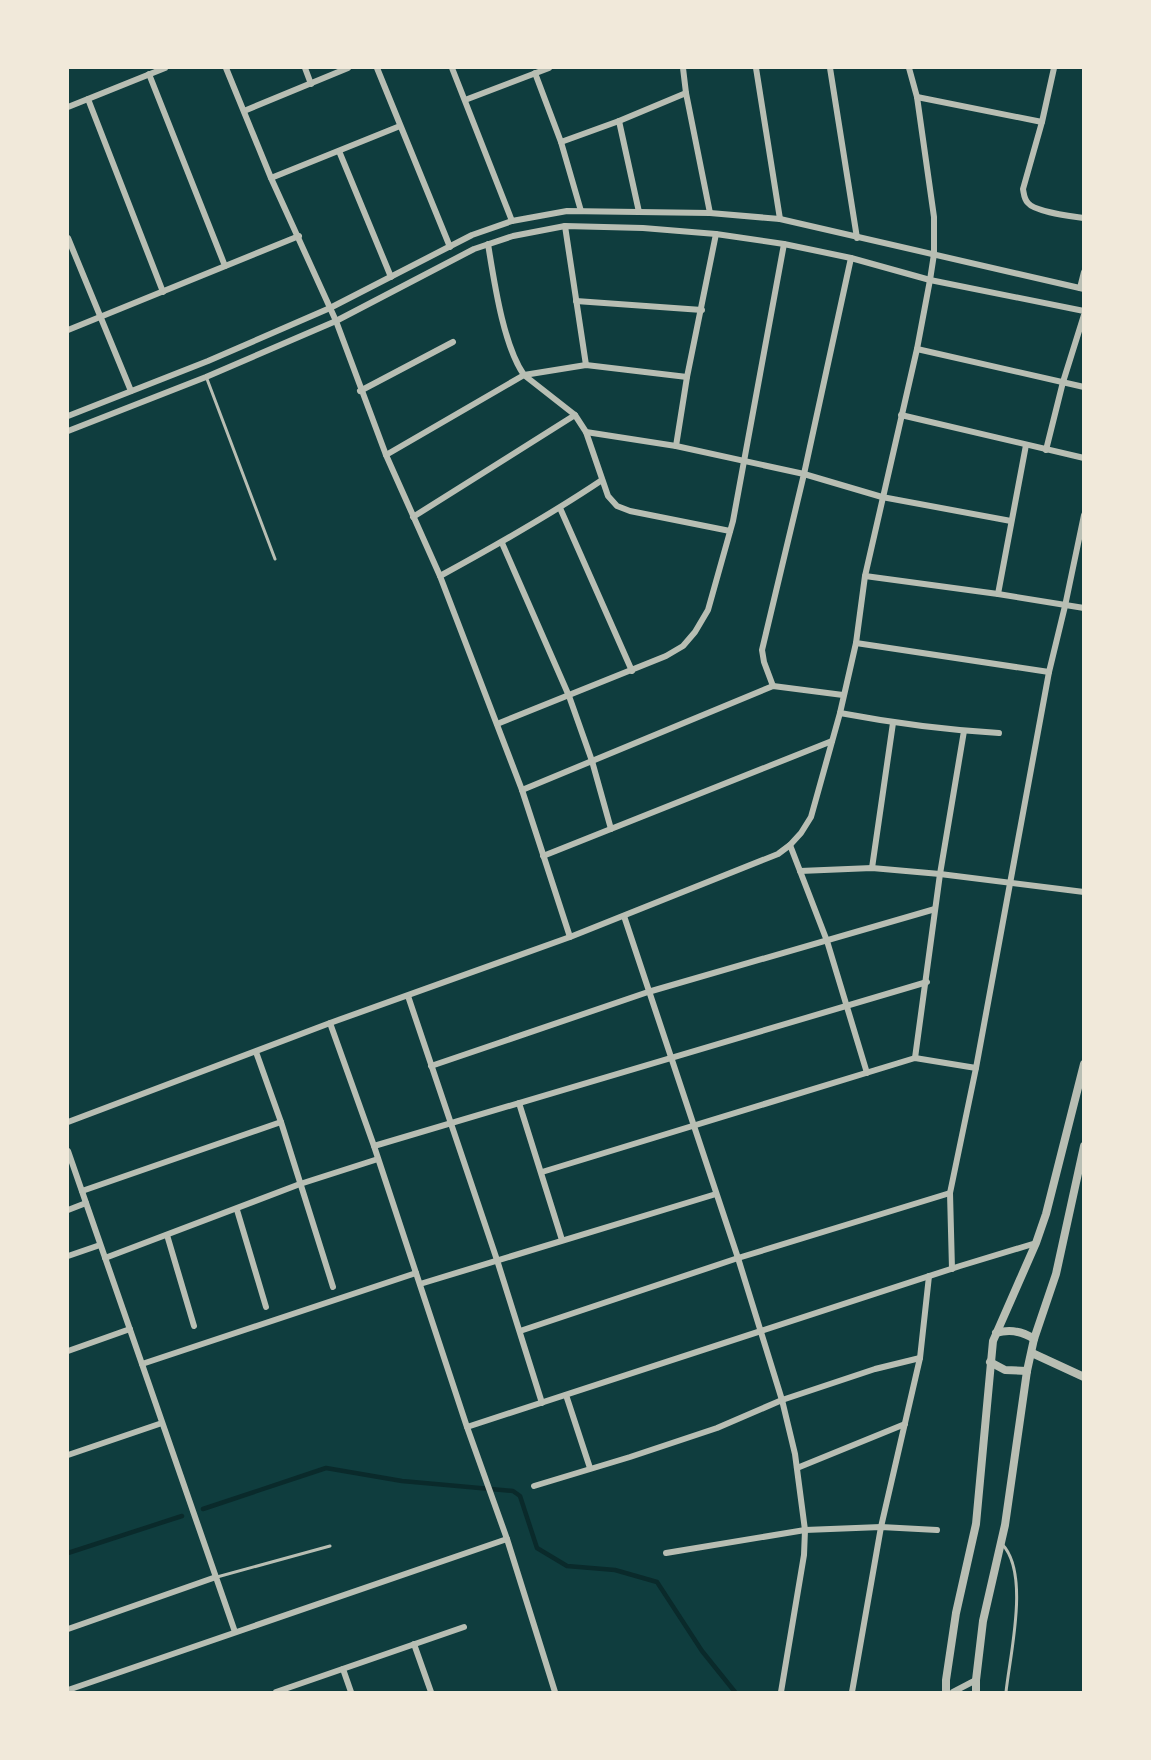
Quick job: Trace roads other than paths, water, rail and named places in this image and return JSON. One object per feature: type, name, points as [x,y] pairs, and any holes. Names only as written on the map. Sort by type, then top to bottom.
[{"type":"street","points":[[68,107],[165,68]]},
{"type":"street","points":[[226,68],[336,321],[360,391],[386,455],[440,576],[522,790],[570,937]]},
{"type":"street","points":[[305,68],[311,84]]},
{"type":"street","points":[[244,111],[348,68]]},
{"type":"street","points":[[377,68],[450,247]]},
{"type":"street","points":[[452,68],[513,221]]},
{"type":"street","points":[[465,100],[549,68]]},
{"type":"street","points":[[683,68],[710,213]]},
{"type":"street","points":[[756,68],[780,219]]},
{"type":"street","points":[[830,68],[857,238]]},
{"type":"street","points":[[68,1122],[330,1023],[624,916],[778,854],[801,833],[811,817],[840,713],[856,643],[865,576],[917,349],[934,254],[934,216],[917,97],[909,68]]},
{"type":"street","points":[[1054,68],[1023,189],[1024,198],[1036,208],[1083,218]]},
{"type":"street","points":[[535,73],[561,142],[581,211]]},
{"type":"street","points":[[149,74],[225,266]]},
{"type":"street","points":[[561,142],[686,93]]},
{"type":"street","points":[[917,97],[1042,122]]},
{"type":"street","points":[[88,99],[163,292]]},
{"type":"street","points":[[618,121],[639,212]]},
{"type":"street","points":[[272,178],[400,126]]},
{"type":"street","points":[[339,151],[391,277]]},
{"type":"street","points":[[68,416],[208,362],[330,308],[472,235],[513,221],[567,211],[710,213],[780,219],[1082,288],[1083,272]]},
{"type":"street","points":[[565,226],[586,365]]},
{"type":"street","points":[[68,432],[206,377],[336,321],[488,244],[513,236],[565,226],[643,228],[716,234],[784,244],[851,258],[930,280],[1083,313],[1046,450]]},
{"type":"street","points":[[676,446],[687,377],[716,234]]},
{"type":"street","points":[[68,330],[299,236]]},
{"type":"street","points":[[68,238],[71,257],[131,392]]},
{"type":"street","points":[[488,244],[496,291],[512,352],[524,375],[574,415],[586,432],[608,496],[617,506],[630,511],[730,531]]},
{"type":"street","points":[[496,724],[666,656],[683,646],[695,632],[708,610],[730,531],[784,244]]},
{"type":"street","points":[[773,686],[762,650],[804,474],[851,258]]},
{"type":"street","points":[[576,301],[702,310]]},
{"type":"street","points":[[360,391],[453,342]]},
{"type":"street","points":[[917,349],[1083,387]]},
{"type":"street","points":[[386,455],[524,375],[586,365],[687,377]]},
{"type":"street","points":[[412,517],[574,415]]},
{"type":"street","points":[[901,416],[1083,458]]},
{"type":"street","points":[[586,432],[676,446],[743,460],[804,474],[882,497],[1011,521]]},
{"type":"street","points":[[998,594],[1026,445]]},
{"type":"street","points":[[440,576],[502,543],[602,480]]},
{"type":"street","points":[[560,508],[632,671]]},
{"type":"street","points":[[951,1269],[950,1193],[976,1068],[1048,672],[1065,606],[1083,515]]},
{"type":"street","points":[[502,543],[569,696],[592,761],[611,829]]},
{"type":"street","points":[[865,576],[1083,608]]},
{"type":"street","points":[[856,643],[1048,672]]},
{"type":"street","points":[[522,790],[773,686],[843,695]]},
{"type":"street","points":[[840,713],[893,723],[999,733]]},
{"type":"street","points":[[872,868],[893,723]]},
{"type":"street","points":[[915,1058],[940,874],[964,731]]},
{"type":"street","points":[[543,856],[832,741]]},
{"type":"street","points":[[790,845],[826,941],[867,1073]]},
{"type":"street","points":[[800,871],[872,868],[1083,892]]},
{"type":"street","points":[[431,1066],[648,992],[935,909]]},
{"type":"street","points":[[624,916],[648,992],[696,1127],[761,1331],[782,1400],[797,1468],[805,1530],[804,1555],[781,1692]]},
{"type":"street","points":[[374,1146],[927,982]]},
{"type":"street","points":[[408,996],[497,1260],[542,1403]]},
{"type":"street","points":[[330,1023],[374,1146],[479,1463],[507,1539],[555,1692]]},
{"type":"street","points":[[256,1052],[281,1122],[333,1287]]},
{"type":"street","points":[[542,1173],[915,1058],[976,1068]]},
{"type":"street","points":[[946,1692],[954,1623],[976,1524],[990,1362],[996,1333],[1036,1244],[1046,1214],[1083,1064]]},
{"type":"street","points":[[519,1103],[562,1240]]},
{"type":"street","points":[[81,1191],[281,1122]]},
{"type":"street","points":[[976,1692],[983,1621],[1001,1543],[1027,1371],[1034,1340],[1056,1274],[1083,1150]]},
{"type":"street","points":[[68,1151],[235,1632]]},
{"type":"street","points":[[105,1258],[237,1210],[300,1184],[378,1159]]},
{"type":"street","points":[[520,1331],[738,1258],[950,1193]]},
{"type":"street","points":[[420,1284],[716,1194]]},
{"type":"street","points":[[68,1210],[86,1203]]},
{"type":"street","points":[[237,1210],[266,1307]]},
{"type":"street","points":[[167,1235],[194,1326]]},
{"type":"street","points":[[467,1427],[929,1276],[1036,1244]]},
{"type":"street","points":[[68,1256],[100,1245]]},
{"type":"street","points":[[141,1364],[416,1273]]},
{"type":"street","points":[[852,1692],[881,1527],[920,1358],[929,1276]]},
{"type":"street","points":[[68,1351],[130,1329]]},
{"type":"street","points":[[996,1333],[1006,1330],[1015,1331],[1034,1340]]},
{"type":"street","points":[[1032,1353],[1083,1377]]},
{"type":"street","points":[[534,1486],[717,1428],[782,1400],[875,1369],[920,1358]]},
{"type":"street","points":[[990,1362],[1005,1370],[1027,1371]]},
{"type":"street","points":[[566,1395],[590,1468]]},
{"type":"street","points":[[68,1455],[162,1423]]},
{"type":"street","points":[[797,1468],[905,1424]]},
{"type":"street","points":[[666,1553],[805,1530],[881,1527],[937,1530]]},
{"type":"street","points":[[68,1690],[507,1539]]},
{"type":"street","points":[[68,1629],[216,1577]]},
{"type":"street","points":[[276,1692],[464,1627]]},
{"type":"street","points":[[414,1644],[431,1692]]},
{"type":"street","points":[[344,1669],[351,1692]]},
{"type":"street","points":[[954,1692],[976,1680]]},
{"type":"lane","points":[[206,377],[275,559]]},
{"type":"lane","points":[[1001,1543],[1010,1552],[1016,1585],[1015,1625],[1006,1692]]},
{"type":"lane","points":[[216,1577],[330,1545]]},
{"type":"waterway","points":[[203,1509],[326,1468],[402,1481],[513,1491],[520,1496],[537,1548],[567,1566],[615,1570],[657,1582],[702,1651],[735,1692]]},
{"type":"waterway","points":[[68,1553],[182,1516]]}]
